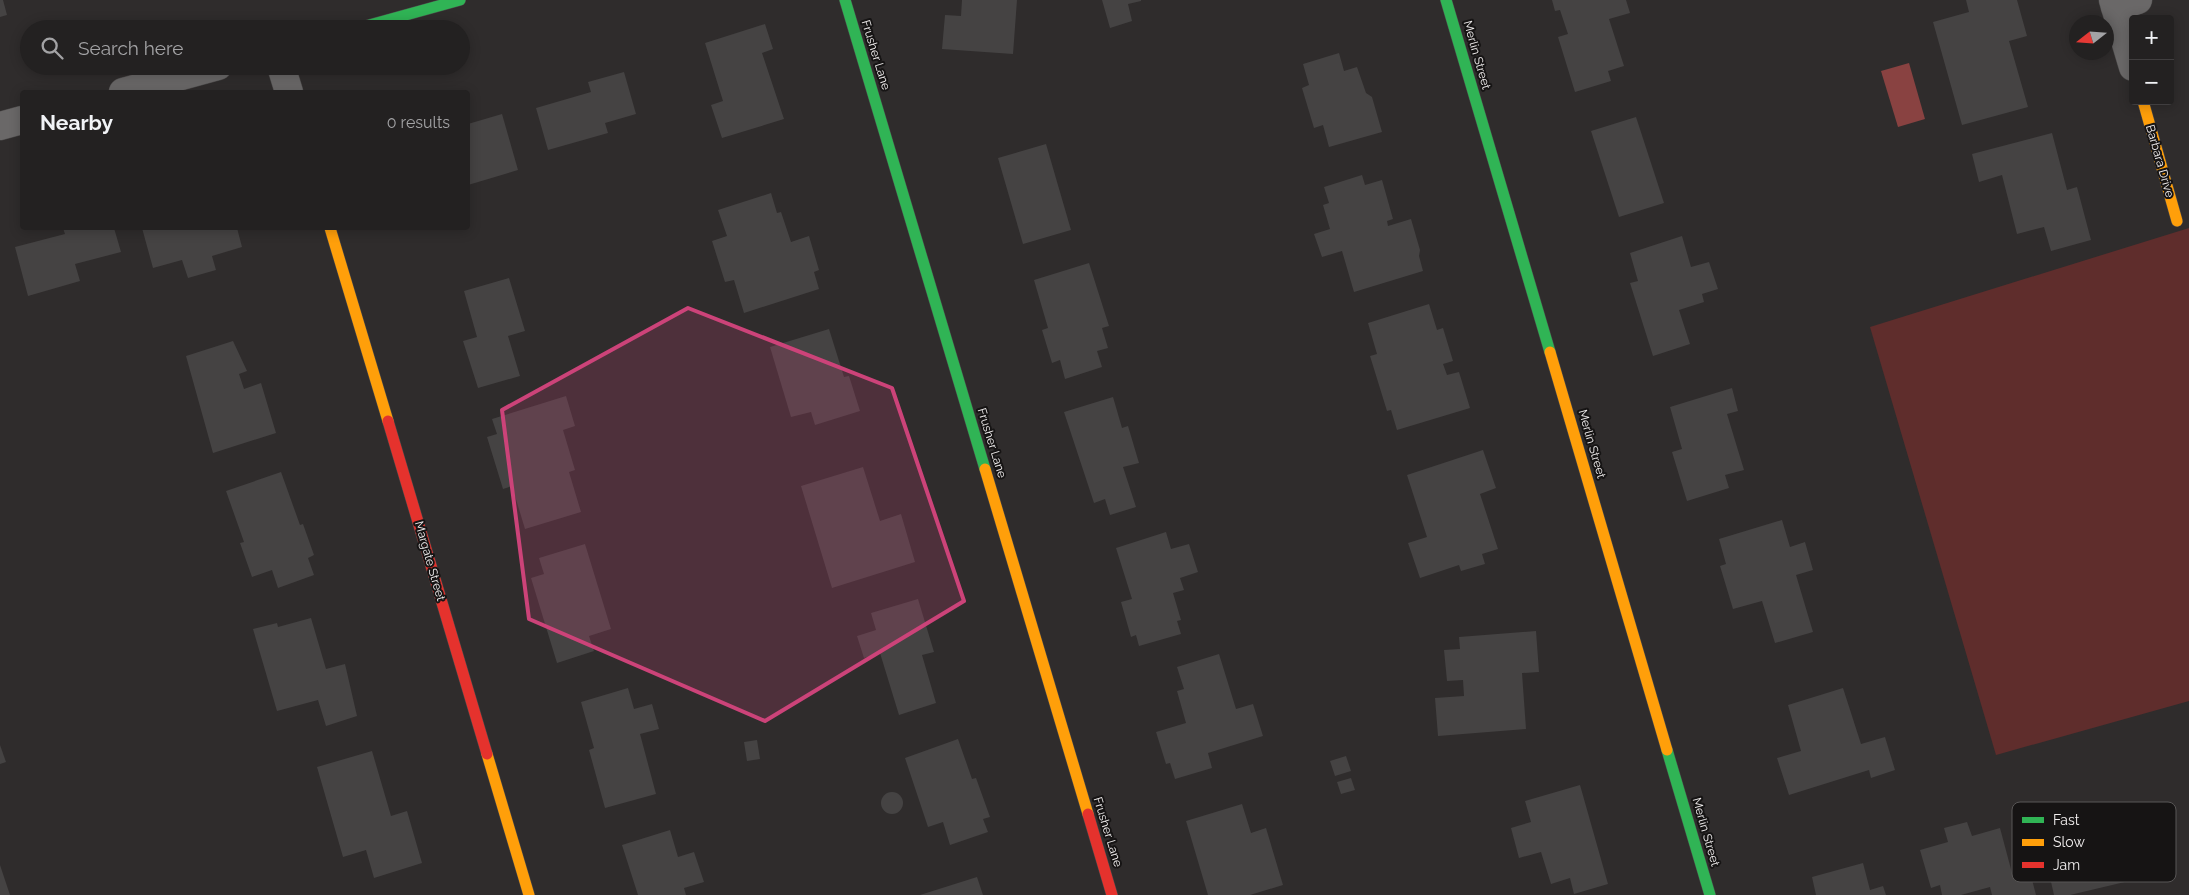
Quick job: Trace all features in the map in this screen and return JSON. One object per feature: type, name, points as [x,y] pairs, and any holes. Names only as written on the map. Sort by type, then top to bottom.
[{"type":"street","points":[[388,20],[460,0]]},
{"type":"street","name":"Frusher Lane","points":[[845,0],[1112,895]]},
{"type":"street","name":"Merlin Street","points":[[1446,0],[1710,895]]},
{"type":"street","points":[[2122,2],[2132,60]]},
{"type":"street","points":[[130,90],[185,75]]},
{"type":"street","points":[[284,75],[288,90]]},
{"type":"street","name":"Barbara Drive","points":[[2143,105],[2177,221]]},
{"type":"street","points":[[0,126],[20,121]]},
{"type":"street","name":"Margate Street","points":[[331,230],[529,895]]},
{"type":"highlighted area","points":[[688,308],[892,388],[964,601],[765,721],[529,619],[502,410]]},
{"type":"shaded area","points":[[1909,63],[1925,119],[1898,127],[1881,71]]},
{"type":"shaded area","points":[[2189,228],[2189,701],[1996,755],[1870,327]]},
{"type":"building","points":[[0,0],[3,0],[7,15],[0,17]]},
{"type":"building","points":[[962,0],[1017,0],[1013,54],[942,49],[945,15],[961,16]]},
{"type":"building","points":[[1102,0],[1141,1],[1128,4],[1132,21],[1110,28]]},
{"type":"building","points":[[1552,0],[1626,0],[1630,13],[1609,19],[1624,66],[1608,71],[1611,81],[1575,92],[1558,37],[1568,34],[1560,10],[1555,11]]},
{"type":"building","points":[[1966,0],[2017,0],[2027,36],[2009,41],[2028,107],[1962,125],[1933,22],[1969,12]]},
{"type":"building","points":[[765,24],[773,49],[762,53],[784,119],[722,138],[711,105],[723,101],[705,43]]},
{"type":"building","points":[[1339,53],[1344,71],[1357,67],[1366,93],[1372,97],[1382,132],[1329,147],[1323,125],[1314,128],[1302,88],[1309,85],[1303,64]]},
{"type":"building","points":[[624,72],[636,114],[605,123],[608,133],[548,150],[536,108],[591,92],[588,82]]},
{"type":"building","points":[[502,114],[518,170],[470,184],[470,123]]},
{"type":"building","points":[[1636,117],[1664,203],[1619,217],[1591,131]]},
{"type":"building","points":[[2052,133],[2067,190],[2077,187],[2091,240],[2051,251],[2044,227],[2017,234],[2002,175],[1979,182],[1972,154]]},
{"type":"building","points":[[1046,144],[1071,230],[1023,244],[998,158]]},
{"type":"building","points":[[1362,175],[1365,185],[1382,180],[1393,219],[1387,221],[1388,226],[1411,219],[1420,250],[1419,256],[1423,271],[1354,292],[1342,251],[1322,257],[1314,234],[1330,229],[1323,205],[1329,203],[1324,187]]},
{"type":"building","points":[[771,193],[777,213],[781,212],[791,242],[809,236],[819,270],[814,272],[819,289],[744,313],[734,280],[725,282],[712,241],[727,236],[718,210]]},
{"type":"building","points":[[64,230],[115,230],[121,252],[75,264],[80,281],[28,296],[15,247],[65,234]]},
{"type":"building","points":[[143,230],[238,230],[242,247],[212,256],[216,270],[188,278],[182,260],[153,268]]},
{"type":"building","points":[[1682,236],[1691,267],[1709,262],[1718,289],[1702,294],[1704,302],[1679,310],[1690,344],[1653,356],[1630,283],[1638,281],[1630,253]]},
{"type":"building","points":[[1089,263],[1109,326],[1102,328],[1108,348],[1097,351],[1102,367],[1065,379],[1060,360],[1052,363],[1042,330],[1048,328],[1034,280]]},
{"type":"building","points":[[509,278],[525,331],[508,336],[520,376],[478,388],[463,341],[477,337],[464,291]]},
{"type":"building","points":[[1429,304],[1437,330],[1443,328],[1453,361],[1443,364],[1447,375],[1459,372],[1470,408],[1397,430],[1391,410],[1387,411],[1370,356],[1377,354],[1368,323]]},
{"type":"building","points":[[829,329],[844,377],[849,376],[860,411],[815,425],[811,412],[791,417],[770,347]]},
{"type":"building","points":[[233,341],[247,371],[239,374],[244,389],[261,383],[276,433],[213,453],[186,356]]},
{"type":"building","points":[[1732,388],[1738,411],[1727,414],[1744,470],[1725,475],[1729,488],[1687,501],[1672,452],[1682,449],[1670,407]]},
{"type":"building","points":[[566,396],[575,426],[563,430],[575,470],[569,472],[581,512],[525,529],[512,486],[503,489],[487,437],[497,434],[492,419]]},
{"type":"building","points":[[1113,397],[1122,428],[1128,426],[1139,463],[1123,467],[1136,507],[1110,515],[1105,499],[1094,503],[1064,412]]},
{"type":"building","points":[[1483,450],[1496,488],[1480,494],[1498,549],[1482,554],[1485,564],[1461,571],[1459,565],[1420,578],[1408,543],[1427,537],[1407,475]]},
{"type":"building","points":[[863,467],[880,521],[901,514],[915,562],[832,588],[801,486]]},
{"type":"building","points":[[281,472],[300,525],[303,524],[314,555],[308,558],[314,575],[278,588],[272,570],[252,577],[240,543],[244,542],[226,491]]},
{"type":"building","points":[[1782,520],[1790,547],[1805,542],[1813,570],[1796,575],[1813,632],[1775,643],[1762,601],[1733,609],[1720,566],[1726,564],[1719,539]]},
{"type":"building","points":[[1166,532],[1171,549],[1189,544],[1198,572],[1180,578],[1184,590],[1173,593],[1181,620],[1177,621],[1181,634],[1139,646],[1136,635],[1131,637],[1121,602],[1132,599],[1116,548]]},
{"type":"building","points":[[585,544],[611,629],[589,636],[594,651],[557,663],[531,578],[544,574],[539,558]]},
{"type":"building","points":[[918,599],[934,652],[922,655],[936,703],[899,715],[880,653],[864,658],[857,636],[876,630],[871,613]]},
{"type":"building","points":[[311,618],[326,669],[345,664],[357,716],[326,726],[318,700],[277,711],[253,629],[277,623],[278,627]]},
{"type":"building","points":[[1536,631],[1539,672],[1522,673],[1526,729],[1438,736],[1435,698],[1464,696],[1463,680],[1447,681],[1444,650],[1460,649],[1459,637]]},
{"type":"building","points":[[1219,654],[1236,709],[1253,704],[1263,736],[1208,753],[1212,768],[1175,779],[1170,763],[1166,764],[1156,732],[1186,723],[1177,691],[1184,689],[1177,667]]},
{"type":"building","points":[[628,688],[634,709],[652,704],[659,729],[640,734],[656,794],[605,808],[589,750],[594,748],[581,702]]},
{"type":"building","points":[[1843,688],[1861,744],[1885,737],[1895,770],[1871,778],[1869,770],[1789,795],[1777,758],[1801,751],[1788,705]]},
{"type":"building","points":[[958,739],[972,779],[976,778],[990,817],[983,819],[988,832],[950,845],[943,822],[928,827],[905,758]]},
{"type":"building","points":[[757,740],[760,759],[747,761],[744,742]]},
{"type":"building","points":[[0,745],[6,762],[0,764]]},
{"type":"building","points":[[372,751],[391,816],[407,811],[422,863],[374,878],[366,850],[343,857],[317,767]]},
{"type":"building","points":[[1346,756],[1351,771],[1335,776],[1330,761]]},
{"type":"building","points":[[1351,778],[1355,790],[1341,794],[1337,782]]},
{"type":"building","points":[[1580,785],[1608,884],[1574,894],[1570,878],[1551,884],[1541,852],[1519,858],[1511,828],[1531,822],[1525,801]]},
{"type":"building","points":[[892,792],[900,795],[903,803],[900,811],[892,814],[884,811],[881,803],[884,795]]},
{"type":"building","points":[[1242,804],[1251,833],[1266,828],[1283,885],[1250,895],[1208,895],[1186,821]]},
{"type":"building","points":[[1967,822],[1972,836],[2000,828],[2012,873],[2012,882],[2033,882],[2036,895],[1992,895],[1990,887],[1961,895],[1942,895],[1940,885],[1931,888],[1920,850],[1948,842],[1944,828]]},
{"type":"building","points":[[670,830],[678,857],[694,852],[704,882],[684,888],[686,895],[638,895],[622,845]]},
{"type":"building","points":[[1863,863],[1870,890],[1883,886],[1886,895],[1816,895],[1812,877]]},
{"type":"building","points":[[0,865],[10,895],[0,895]]},
{"type":"building","points":[[977,877],[983,895],[920,895]]},
{"type":"building","points":[[2051,882],[2125,882],[2070,895],[2054,895]]},
{"type":"traffic: fast","points":[[388,20],[460,0]]},
{"type":"traffic: fast","points":[[845,0],[985,469]]},
{"type":"traffic: fast","points":[[1446,0],[1550,352]]},
{"type":"traffic: fast","points":[[1667,750],[1710,895]]},
{"type":"traffic: slow","points":[[2144,105],[2177,221]]},
{"type":"traffic: slow","points":[[331,230],[388,421]]},
{"type":"traffic: slow","points":[[1550,352],[1667,750]]},
{"type":"traffic: slow","points":[[985,469],[1088,814]]},
{"type":"traffic: slow","points":[[487,754],[529,895]]},
{"type":"traffic: jam","points":[[388,421],[487,754]]},
{"type":"traffic: jam","points":[[1088,814],[1112,895]]}]
